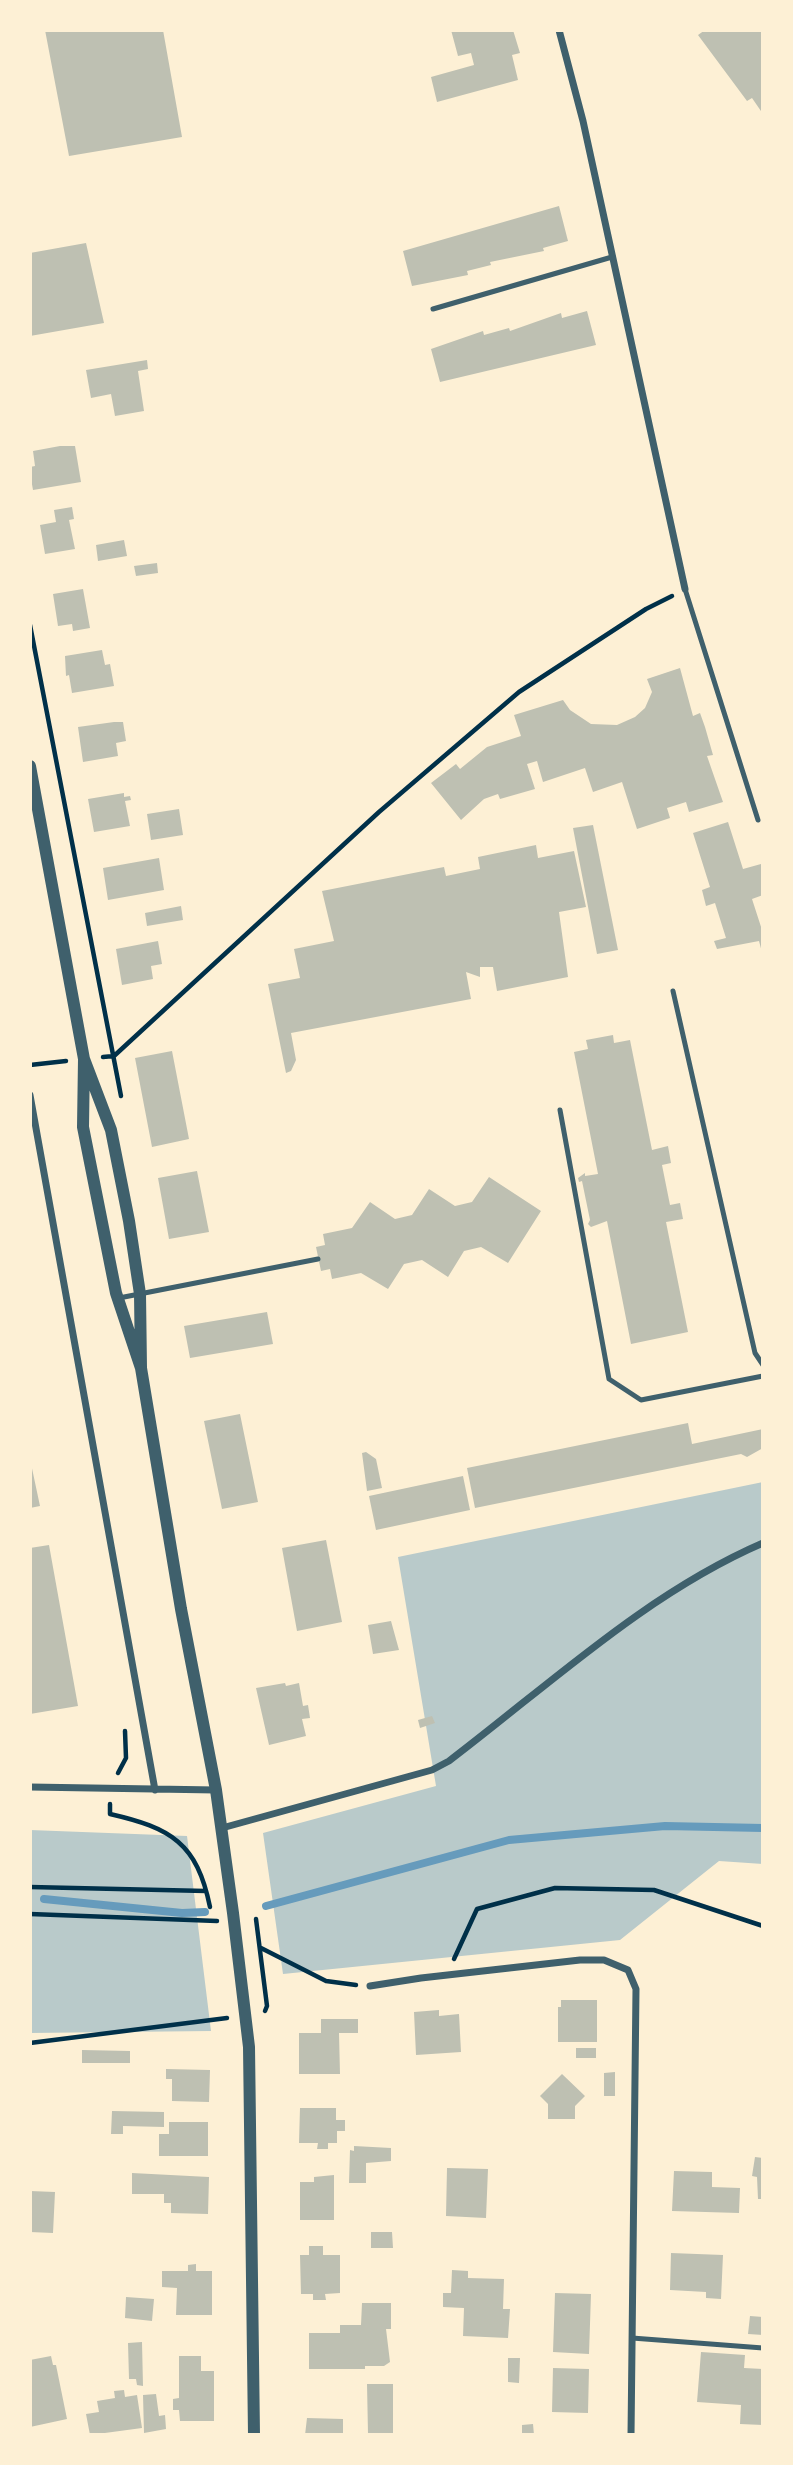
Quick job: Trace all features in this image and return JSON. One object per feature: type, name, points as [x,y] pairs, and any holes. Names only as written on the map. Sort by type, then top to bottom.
[{"type":"street","points":[[559,30],[685,589]]},
{"type":"street","points":[[30,766],[84,1059],[111,1130],[140,1294],[141,1368],[181,1609],[222,1828],[249,2047],[254,2435]]},
{"type":"street","points":[[84,1059],[83,1127],[118,1298],[141,1368]]},
{"type":"street","points":[[30,1095],[155,1790]]},
{"type":"street","points":[[222,1828],[432,1770],[449,1761],[633,1620],[717,1564],[763,1543]]},
{"type":"street","points":[[30,1787],[216,1790]]},
{"type":"street","points":[[370,1986],[447,1975],[604,1960],[628,1970],[636,1989],[631,2435]]},
{"type":"lane","points":[[433,309],[612,257]]},
{"type":"lane","points":[[685,589],[758,820]]},
{"type":"lane","points":[[673,991],[755,1353],[763,1365]]},
{"type":"lane","points":[[560,1110],[609,1379],[641,1400],[763,1376]]},
{"type":"lane","points":[[118,1298],[318,1259]]},
{"type":"lane","points":[[632,2338],[763,2348]]},
{"type":"path","points":[[30,1065],[114,1056],[379,812],[519,692],[646,609],[685,589]]},
{"type":"path","points":[[141,1714],[124,1721],[126,1758],[111,1789],[110,1815],[147,1823],[188,1849],[204,1876],[215,1933]]},
{"type":"path","points":[[30,1886],[206,1891]]},
{"type":"path","points":[[447,1975],[477,1909],[555,1888],[654,1890],[763,1926]]},
{"type":"path","points":[[30,1914],[212,1921]]},
{"type":"path","points":[[260,1948],[326,1981],[370,1986]]},
{"type":"path","points":[[227,2006],[229,2018],[249,2047]]},
{"type":"path","points":[[30,2043],[229,2018]]},
{"type":"shaded area","points":[[763,1482],[763,1864],[719,1861],[620,1940],[283,1974],[263,1833],[436,1786],[398,1557]]},
{"type":"shaded area","points":[[30,1830],[187,1836],[211,2031],[30,2033]]},
{"type":"building","points":[[45,30],[163,30],[182,137],[69,156]]},
{"type":"building","points":[[451,30],[513,30],[520,53],[512,55],[518,80],[437,102],[431,77],[474,65],[471,53],[458,56]]},
{"type":"building","points":[[705,30],[763,30],[763,114],[752,98],[747,101],[698,35]]},
{"type":"building","points":[[559,206],[568,241],[543,248],[544,251],[490,262],[491,265],[467,271],[468,275],[412,286],[403,251]]},
{"type":"building","points":[[86,243],[104,323],[30,336],[30,253]]},
{"type":"building","points":[[587,311],[596,345],[440,382],[431,349],[483,331],[484,335],[509,328],[510,331],[561,313],[562,318]]},
{"type":"building","points":[[147,360],[148,369],[138,371],[144,411],[115,416],[111,394],[91,398],[86,370]]},
{"type":"building","points":[[75,446],[81,482],[33,490],[30,467],[35,466],[33,451]]},
{"type":"building","points":[[72,507],[74,519],[69,520],[75,549],[45,554],[40,525],[56,522],[54,510]]},
{"type":"building","points":[[124,540],[127,556],[98,561],[96,545]]},
{"type":"building","points":[[157,563],[158,573],[136,576],[134,566]]},
{"type":"building","points":[[83,589],[90,628],[73,631],[72,624],[58,626],[53,594]]},
{"type":"building","points":[[102,650],[105,665],[110,664],[114,686],[72,693],[69,675],[66,676],[65,656]]},
{"type":"building","points":[[680,668],[693,716],[700,713],[705,727],[713,755],[707,756],[723,802],[689,812],[686,802],[667,808],[670,818],[637,829],[622,782],[593,792],[585,768],[543,782],[537,761],[527,764],[535,789],[500,799],[498,794],[484,799],[461,820],[431,783],[456,764],[460,769],[487,747],[521,736],[514,715],[563,700],[570,710],[591,724],[617,725],[635,717],[645,708],[652,692],[647,679]]},
{"type":"building","points":[[123,722],[126,741],[116,743],[118,756],[83,762],[78,727]]},
{"type":"building","points":[[124,793],[124,797],[130,796],[131,800],[125,801],[130,826],[94,832],[88,799]]},
{"type":"building","points":[[179,809],[183,835],[151,840],[147,814]]},
{"type":"building","points":[[728,822],[743,869],[761,864],[763,895],[752,899],[763,933],[763,956],[759,941],[717,949],[714,941],[726,938],[715,903],[706,906],[702,890],[710,887],[693,833]]},
{"type":"building","points":[[593,825],[618,950],[597,954],[573,828]]},
{"type":"building","points":[[536,845],[538,858],[574,851],[586,907],[559,912],[568,977],[497,991],[493,967],[480,967],[480,977],[466,972],[471,999],[291,1033],[296,1060],[291,1071],[286,1073],[268,984],[300,978],[294,949],[334,941],[322,891],[444,867],[446,876],[480,869],[478,857]]},
{"type":"building","points":[[159,858],[164,890],[108,900],[103,868]]},
{"type":"building","points":[[181,906],[183,920],[147,926],[145,913]]},
{"type":"building","points":[[158,941],[162,964],[151,966],[153,979],[122,985],[116,949]]},
{"type":"building","points":[[613,1035],[614,1043],[630,1040],[652,1150],[668,1146],[671,1163],[662,1165],[670,1205],[680,1203],[683,1219],[666,1222],[688,1332],[631,1344],[607,1221],[591,1227],[588,1224],[590,1220],[582,1181],[579,1182],[578,1178],[585,1173],[585,1176],[598,1174],[574,1052],[588,1049],[586,1040]]},
{"type":"building","points":[[172,1051],[189,1139],[152,1147],[135,1058]]},
{"type":"building","points":[[197,1171],[209,1232],[169,1239],[158,1178]]},
{"type":"building","points":[[489,1177],[541,1211],[508,1263],[481,1247],[464,1251],[448,1277],[422,1260],[404,1264],[388,1289],[361,1273],[332,1279],[330,1269],[321,1271],[316,1247],[325,1245],[323,1234],[352,1228],[370,1202],[395,1219],[412,1215],[429,1189],[455,1206],[472,1202]]},
{"type":"building","points":[[267,1312],[273,1344],[190,1358],[184,1326]]},
{"type":"building","points":[[240,1414],[258,1502],[222,1509],[204,1421]]},
{"type":"building","points":[[688,1423],[692,1444],[763,1429],[763,1448],[747,1457],[741,1454],[475,1508],[467,1468]]},
{"type":"building","points":[[366,1452],[376,1459],[382,1488],[367,1491],[362,1453]]},
{"type":"building","points":[[30,1459],[40,1506],[30,1508]]},
{"type":"building","points":[[463,1476],[470,1510],[376,1530],[369,1496]]},
{"type":"building","points":[[326,1540],[342,1622],[297,1631],[282,1548]]},
{"type":"building","points":[[49,1545],[78,1706],[30,1714],[30,1548]]},
{"type":"building","points":[[391,1621],[399,1650],[373,1654],[368,1625]]},
{"type":"building","points":[[285,1683],[286,1686],[299,1683],[303,1706],[308,1705],[310,1718],[302,1719],[306,1736],[269,1745],[256,1688]]},
{"type":"building","points":[[432,1716],[435,1723],[420,1728],[418,1720]]},
{"type":"building","points":[[561,2000],[597,2000],[597,2042],[558,2042],[558,2007],[561,2007]]},
{"type":"building","points":[[439,2010],[439,2016],[459,2014],[461,2052],[416,2055],[414,2012]]},
{"type":"building","points":[[321,2019],[358,2019],[358,2033],[339,2033],[340,2074],[299,2074],[299,2033],[321,2033]]},
{"type":"building","points":[[576,2048],[596,2048],[596,2058],[576,2058]]},
{"type":"building","points":[[82,2050],[130,2051],[130,2063],[82,2063]]},
{"type":"building","points":[[166,2069],[210,2070],[209,2102],[172,2101],[172,2079],[166,2079]]},
{"type":"building","points":[[615,2072],[615,2096],[604,2096],[604,2073]]},
{"type":"building","points":[[562,2074],[585,2096],[575,2106],[575,2119],[548,2119],[548,2104],[540,2096]]},
{"type":"building","points":[[300,2108],[336,2108],[336,2120],[345,2120],[345,2131],[337,2131],[337,2143],[328,2143],[328,2149],[317,2149],[318,2143],[299,2143]]},
{"type":"building","points":[[112,2111],[164,2112],[164,2127],[123,2126],[123,2134],[111,2134]]},
{"type":"building","points":[[169,2122],[208,2122],[208,2156],[159,2156],[159,2134],[169,2134]]},
{"type":"building","points":[[354,2146],[391,2148],[391,2161],[366,2163],[366,2183],[349,2183],[350,2150],[354,2151]]},
{"type":"building","points":[[755,2157],[763,2158],[763,2199],[758,2199],[757,2177],[752,2176]]},
{"type":"building","points":[[447,2168],[488,2169],[486,2218],[446,2216]]},
{"type":"building","points":[[674,2171],[712,2172],[712,2187],[740,2188],[739,2213],[672,2211]]},
{"type":"building","points":[[132,2173],[209,2177],[208,2214],[171,2213],[171,2203],[164,2203],[164,2194],[132,2194]]},
{"type":"building","points":[[334,2175],[334,2220],[300,2220],[300,2182],[314,2182],[314,2177]]},
{"type":"building","points":[[30,2191],[55,2192],[53,2233],[30,2232]]},
{"type":"building","points":[[371,2232],[392,2232],[393,2248],[371,2248]]},
{"type":"building","points":[[309,2246],[323,2246],[323,2255],[340,2255],[340,2293],[325,2294],[326,2300],[313,2300],[313,2294],[301,2294],[300,2255],[309,2255]]},
{"type":"building","points":[[671,2253],[723,2255],[721,2299],[706,2298],[706,2292],[670,2290]]},
{"type":"building","points":[[196,2264],[196,2271],[212,2271],[212,2315],[176,2315],[177,2288],[162,2287],[162,2271],[188,2271],[188,2265]]},
{"type":"building","points":[[452,2270],[468,2271],[468,2278],[504,2279],[503,2309],[510,2309],[508,2338],[463,2336],[464,2308],[443,2307],[443,2293],[451,2293]]},
{"type":"building","points":[[555,2293],[591,2294],[589,2354],[553,2352]]},
{"type":"building","points":[[126,2297],[154,2299],[152,2321],[125,2318]]},
{"type":"building","points":[[362,2303],[391,2303],[391,2329],[386,2329],[390,2362],[384,2366],[365,2366],[365,2369],[309,2369],[309,2333],[340,2333],[340,2325],[361,2325]]},
{"type":"building","points":[[750,2316],[763,2317],[763,2335],[748,2334]]},
{"type":"building","points":[[142,2342],[143,2386],[137,2385],[136,2379],[129,2379],[128,2343]]},
{"type":"building","points":[[701,2352],[745,2355],[744,2368],[763,2369],[763,2425],[740,2424],[741,2405],[697,2402]]},
{"type":"building","points":[[51,2356],[53,2365],[56,2365],[67,2419],[30,2427],[30,2360]]},
{"type":"building","points":[[179,2356],[201,2356],[201,2371],[214,2371],[214,2421],[180,2421],[179,2410],[173,2410],[173,2399],[179,2398]]},
{"type":"building","points":[[508,2358],[520,2358],[519,2383],[508,2382]]},
{"type":"building","points":[[553,2368],[589,2369],[588,2413],[552,2412]]},
{"type":"building","points":[[367,2384],[393,2384],[393,2434],[368,2434]]},
{"type":"building","points":[[124,2390],[125,2397],[137,2395],[142,2428],[90,2435],[86,2414],[99,2412],[97,2401],[115,2398],[114,2391]]},
{"type":"building","points":[[156,2394],[159,2416],[165,2415],[166,2429],[144,2433],[143,2395]]},
{"type":"building","points":[[307,2418],[343,2419],[343,2435],[305,2435]]},
{"type":"building","points":[[533,2424],[534,2435],[522,2435],[522,2425]]},
{"type":"waterway","points":[[266,1906],[509,1840],[665,1826],[763,1828]]},
{"type":"waterway","points":[[44,1899],[182,1913],[205,1912]]}]
